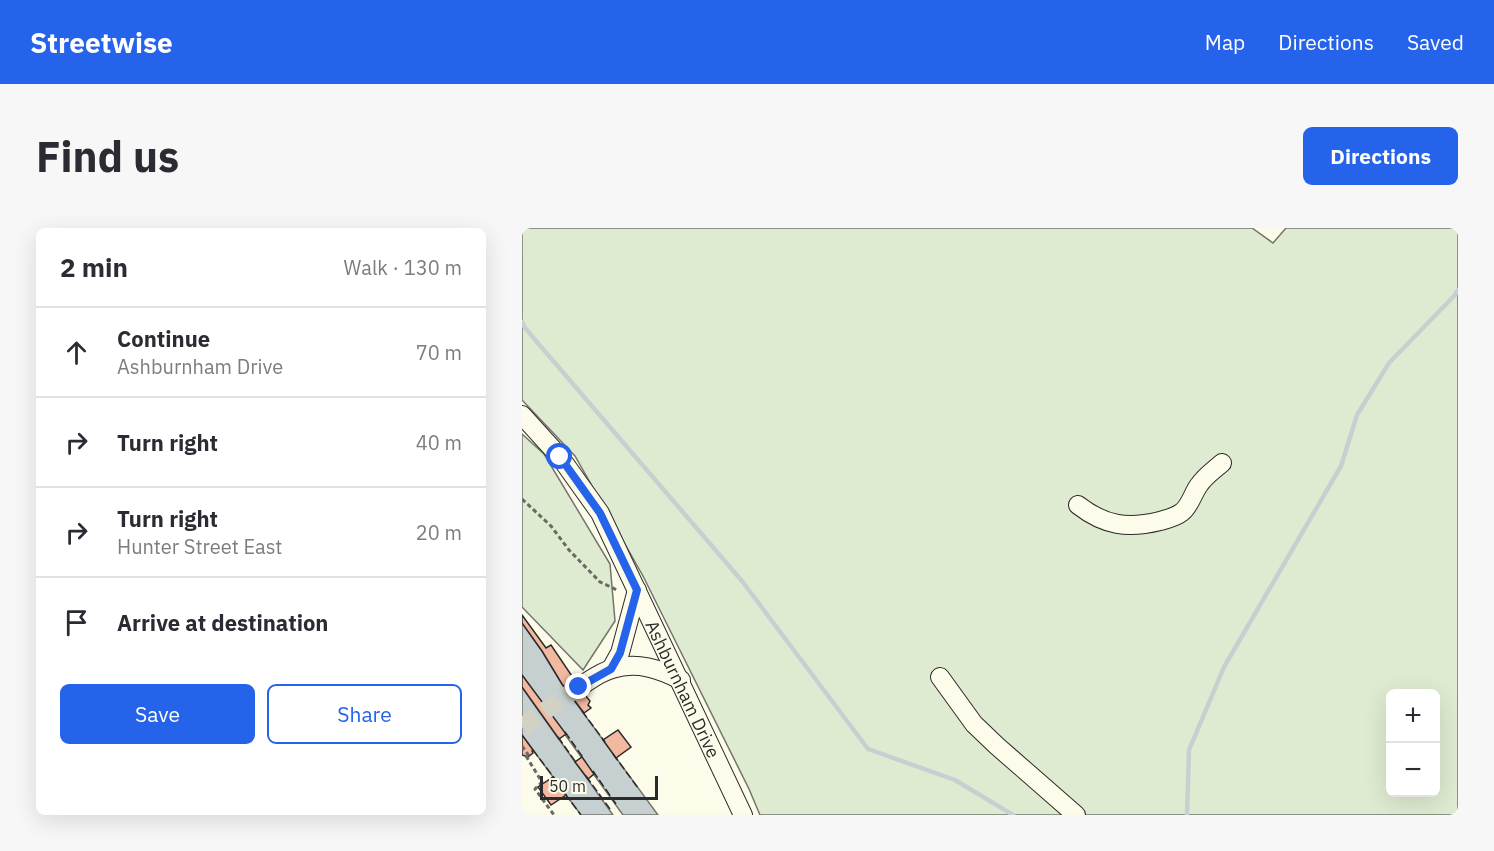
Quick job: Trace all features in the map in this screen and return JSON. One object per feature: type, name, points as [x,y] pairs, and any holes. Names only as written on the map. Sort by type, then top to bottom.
[{"type":"street","name":"Ashburnham Drive","points":[[522,415],[560,457],[600,513],[636,595],[681,680],[743,815]]},
{"type":"street","points":[[1078,505],[1102,520],[1119,525],[1149,524],[1183,512],[1204,477],[1222,463]]},
{"type":"street","points":[[611,669],[620,653],[636,595]]},
{"type":"street","points":[[579,687],[611,669],[633,666],[661,670],[681,680]]},
{"type":"street","points":[[940,677],[974,724],[1076,815]]},
{"type":"path","points":[[522,499],[551,526],[569,550],[600,582],[636,595]]},
{"type":"path","points":[[522,746],[542,782],[535,789],[554,815]]},
{"type":"green space","points":[[522,228],[1252,228],[1273,243],[1286,228],[1458,228],[1458,815],[760,815],[643,576],[575,456],[522,400]]},
{"type":"green space","points":[[522,434],[544,454],[610,564],[615,621],[583,670],[522,607]]},
{"type":"shaded area","points":[[522,623],[562,684],[658,815],[623,815],[522,675]]},
{"type":"shaded area","points":[[522,687],[613,815],[581,815],[522,735]]},
{"type":"building","points":[[522,615],[546,648],[551,645],[590,701],[588,705],[591,708],[584,713],[522,623]]},
{"type":"building","points":[[522,675],[566,734],[559,739],[522,687]]},
{"type":"building","points":[[618,730],[631,747],[616,758],[603,740]]},
{"type":"building","points":[[522,735],[533,750],[528,757],[522,755]]},
{"type":"building","points":[[582,757],[594,774],[588,779],[575,762]]},
{"type":"building","points":[[553,777],[566,795],[551,805],[538,787]]},
{"type":"waterway","points":[[1187,815],[1189,750],[1224,667],[1341,466],[1357,415],[1389,363],[1458,290]]},
{"type":"waterway","points":[[522,322],[742,581],[868,749],[955,780],[1013,815]]},
{"type":"tunnel","points":[[522,727],[579,687]]},
{"type":"fence","points":[[582,711],[605,742]]},
{"type":"fence","points":[[565,732],[584,759]]},
{"type":"fence","points":[[558,737],[577,764]]},
{"type":"fence","points":[[533,750],[555,779]]},
{"type":"fence","points":[[613,754],[638,788]]},
{"type":"fence","points":[[593,771],[616,804]]},
{"type":"fence","points":[[586,776],[610,809]]},
{"type":"fence","points":[[565,794],[581,815]]},
{"type":"route","points":[[560,457],[600,513],[637,590],[620,653],[611,669],[579,687]]}]
